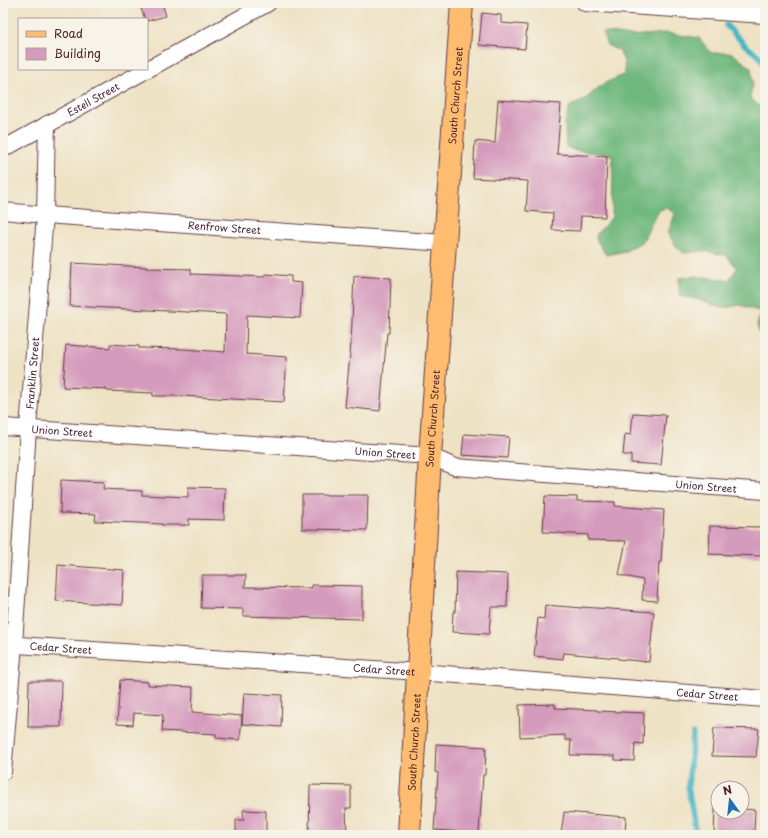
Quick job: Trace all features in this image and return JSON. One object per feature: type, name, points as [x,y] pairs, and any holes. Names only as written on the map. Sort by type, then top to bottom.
[{"type":"main road","name":"South Church Street","points":[[409,835],[430,456],[462,3]]},
{"type":"street","name":"Estell Street","points":[[148,69],[268,3]]},
{"type":"street","points":[[585,3],[765,15]]},
{"type":"street","name":"Estell Street","points":[[3,150],[146,70]]},
{"type":"street","name":"Franklin Street","points":[[3,772],[9,644],[45,215],[47,124]]},
{"type":"street","name":"Renfrow Street","points":[[3,211],[445,242]]},
{"type":"street","name":"Union Street","points":[[3,427],[430,456],[455,467],[765,491]]},
{"type":"street","name":"Cedar Street","points":[[9,644],[419,672],[765,698]]},
{"type":"green space","points":[[603,32],[631,36],[666,33],[699,38],[711,53],[732,53],[751,68],[753,82],[750,98],[765,111],[765,336],[759,334],[757,324],[762,312],[740,305],[722,308],[699,300],[680,296],[679,278],[696,276],[729,280],[737,268],[726,255],[701,251],[683,253],[676,246],[668,233],[675,214],[667,208],[659,210],[643,241],[626,251],[606,255],[596,239],[597,234],[612,217],[612,155],[573,150],[566,147],[565,123],[570,106],[583,101],[603,84],[625,74],[624,61],[619,51],[607,45]]},
{"type":"building","points":[[139,3],[162,3],[166,16],[148,21],[148,18],[145,18]]},
{"type":"building","points":[[482,13],[501,15],[501,23],[527,25],[525,49],[479,45]]},
{"type":"building","points":[[498,100],[561,104],[557,154],[607,156],[605,217],[581,216],[580,231],[552,230],[553,213],[526,211],[528,181],[473,178],[475,141],[495,143]]},
{"type":"building","points":[[72,263],[146,268],[191,269],[191,274],[265,277],[265,274],[291,276],[291,282],[302,283],[300,318],[247,315],[246,354],[287,357],[284,402],[182,396],[153,396],[153,393],[63,387],[66,345],[110,348],[110,344],[139,346],[139,348],[225,352],[226,314],[70,306]]},
{"type":"building","points":[[354,276],[391,278],[389,333],[387,333],[380,411],[345,407],[351,344]]},
{"type":"building","points":[[633,413],[666,415],[661,465],[631,463],[631,455],[623,455],[625,434],[631,435]]},
{"type":"building","points":[[464,434],[509,437],[507,458],[462,455]]},
{"type":"building","points":[[61,480],[104,482],[103,489],[142,491],[142,495],[188,497],[188,487],[225,488],[224,520],[189,519],[189,525],[162,525],[95,521],[96,514],[60,513]]},
{"type":"building","points":[[302,495],[368,495],[367,530],[302,529]]},
{"type":"building","points":[[545,496],[577,497],[577,501],[615,502],[615,506],[664,510],[657,601],[642,600],[643,580],[619,575],[626,541],[588,540],[588,535],[543,532]]},
{"type":"building","points":[[710,526],[761,527],[761,556],[709,554]]},
{"type":"building","points":[[58,565],[124,570],[122,605],[56,601]]},
{"type":"building","points":[[456,572],[508,574],[507,607],[491,607],[489,634],[452,632],[453,612],[455,612]]},
{"type":"building","points":[[202,575],[246,575],[245,587],[312,588],[312,585],[362,586],[362,619],[243,616],[243,609],[201,608]]},
{"type":"building","points":[[545,605],[654,612],[649,662],[564,653],[563,659],[534,656],[538,618],[544,619]]},
{"type":"building","points":[[120,680],[148,682],[148,685],[193,687],[192,712],[242,716],[240,740],[216,738],[216,734],[162,731],[163,715],[134,713],[133,725],[117,724]]},
{"type":"building","points":[[29,681],[62,681],[61,727],[28,727]]},
{"type":"building","points":[[244,693],[282,695],[281,727],[242,724]]},
{"type":"building","points":[[555,704],[555,708],[644,713],[643,744],[635,743],[634,761],[615,760],[615,756],[570,755],[571,740],[565,740],[565,735],[520,737],[519,705]]},
{"type":"building","points":[[714,728],[759,729],[756,757],[712,756]]},
{"type":"building","points":[[436,744],[486,747],[485,775],[483,775],[479,833],[434,830],[438,773],[435,772]]},
{"type":"building","points":[[310,785],[351,786],[351,808],[346,808],[347,835],[309,835]]},
{"type":"building","points":[[243,810],[266,811],[266,835],[236,835],[236,820],[244,820]]},
{"type":"building","points":[[750,810],[755,810],[754,835],[714,835],[715,820],[750,820]]},
{"type":"building","points":[[564,812],[626,817],[625,835],[561,835]]},
{"type":"waterway","points":[[726,25],[746,46],[759,56],[765,67]]},
{"type":"waterway","points":[[693,734],[688,786],[696,835]]}]
